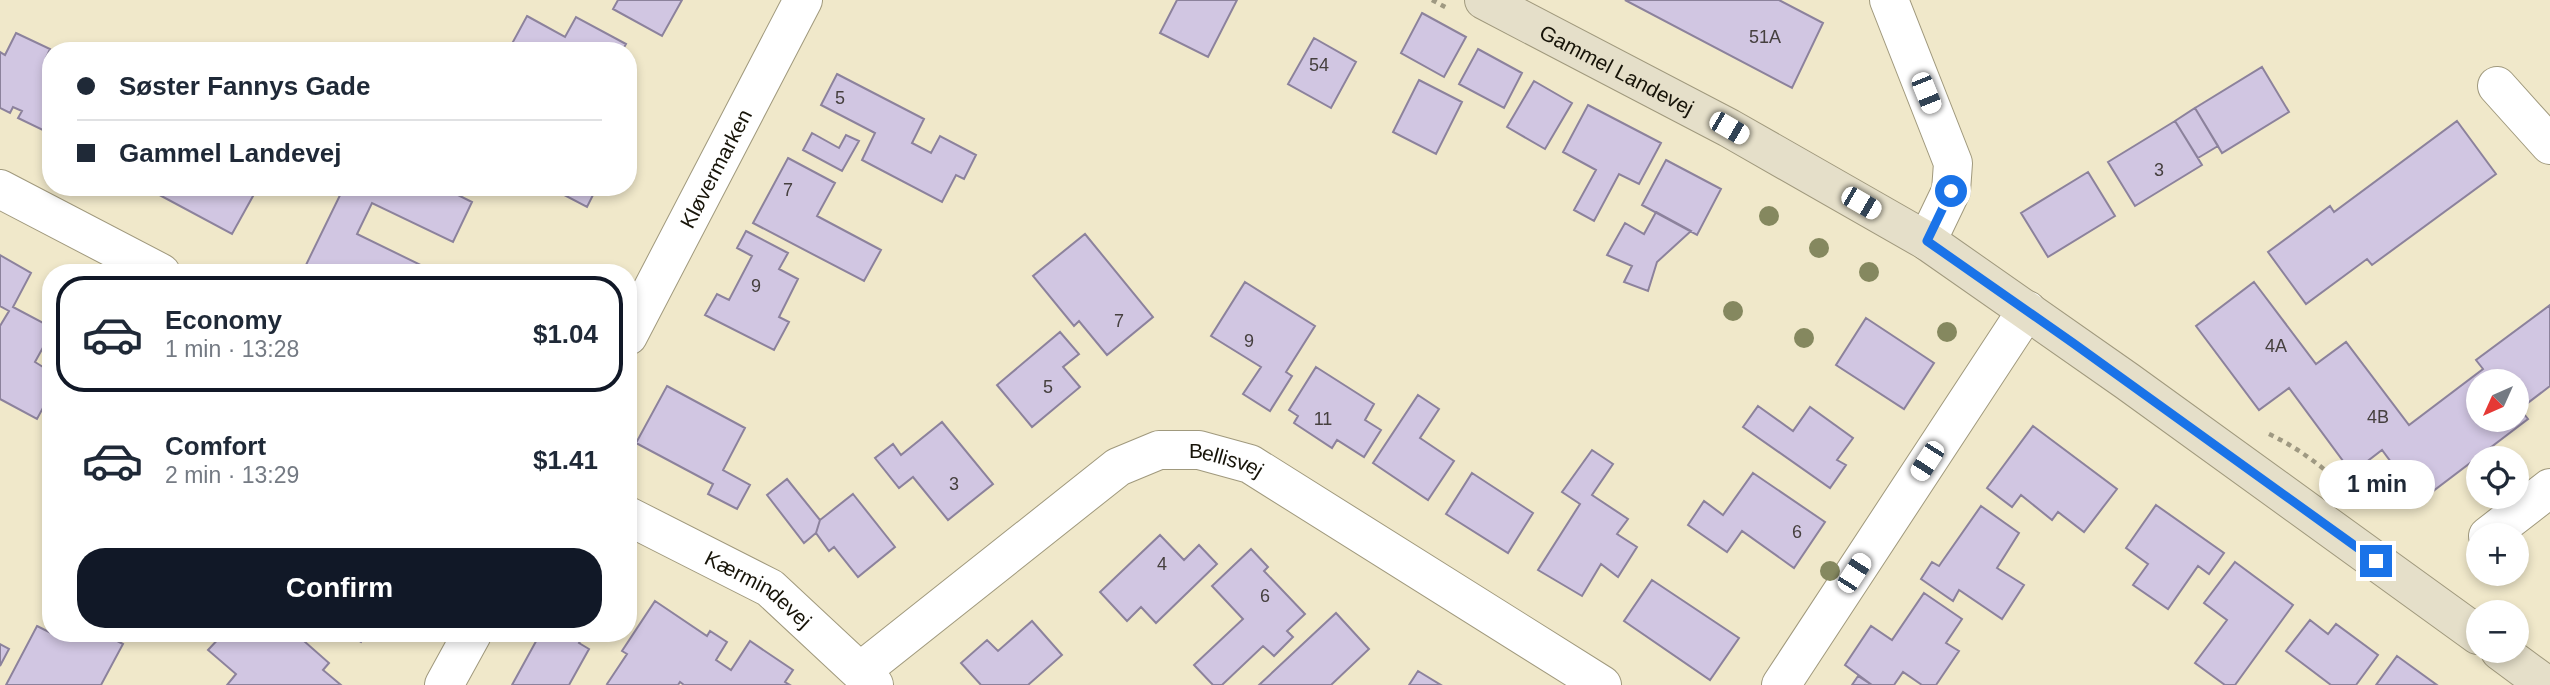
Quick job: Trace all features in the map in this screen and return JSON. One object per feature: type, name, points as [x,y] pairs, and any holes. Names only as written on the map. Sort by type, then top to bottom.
[{"type":"street","name":"Kløvermarken","points":[[637,319],[803,0]]},
{"type":"street","name":"Gammel Landevej","points":[[1484,0],[1729,128],[1927,241],[2466,626]]},
{"type":"street","points":[[1889,0],[1953,163],[1951,191],[1927,241]]},
{"type":"street","points":[[2497,86],[2550,145]]},
{"type":"street","points":[[0,189],[144,264]]},
{"type":"street","points":[[1781,685],[2027,310]]},
{"type":"street","name":"Bellisvej","points":[[868,678],[1118,467],[1159,450],[1199,450],[1250,464],[1602,685]]},
{"type":"street","points":[[2504,523],[2550,488]]},
{"type":"street","name":"Kærmindevej","points":[[637,521],[769,588],[868,678]]},
{"type":"street","points":[[444,685],[468,642]]},
{"type":"street","points":[[2516,663],[2546,685]]},
{"type":"building","points":[[618,0],[682,0],[662,36],[613,9]]},
{"type":"building","points":[[1177,0],[1237,0],[1208,57],[1160,33]]},
{"type":"building","points":[[1625,0],[1779,0],[1823,23],[1792,88]]},
{"type":"building","points":[[1422,13],[1466,37],[1444,77],[1401,53]]},
{"type":"building","points":[[527,16],[565,37],[576,17],[622,42],[513,42]]},
{"type":"building","points":[[16,33],[42,45],[42,130],[18,118],[22,111],[13,107],[10,113],[0,108],[0,52],[5,55]]},
{"type":"building","points":[[1314,38],[1356,62],[1331,108],[1288,84]]},
{"type":"building","points":[[1478,49],[1522,73],[1504,108],[1459,84]]},
{"type":"building","points":[[2262,67],[2289,112],[2222,153],[2195,108]]},
{"type":"building","points":[[837,74],[924,119],[912,143],[931,153],[940,136],[976,155],[964,179],[956,175],[942,202],[862,160],[875,133],[821,105]]},
{"type":"building","points":[[1419,80],[1462,102],[1436,154],[1393,132]]},
{"type":"building","points":[[1534,81],[1572,103],[1545,149],[1507,127]]},
{"type":"building","points":[[1588,105],[1661,143],[1639,184],[1619,174],[1594,221],[1574,210],[1596,170],[1563,152]]},
{"type":"building","points":[[2195,108],[2218,146],[2198,158],[2175,121]]},
{"type":"building","points":[[2175,121],[2202,165],[2135,206],[2108,162]]},
{"type":"building","points":[[2457,121],[2496,174],[2372,265],[2367,259],[2306,304],[2268,252],[2330,206],[2334,212]]},
{"type":"building","points":[[812,133],[839,148],[846,135],[859,141],[842,171],[803,150]]},
{"type":"building","points":[[788,158],[835,183],[817,216],[881,250],[864,281],[753,223]]},
{"type":"building","points":[[1666,160],[1721,189],[1697,235],[1642,205]]},
{"type":"building","points":[[2088,172],[2115,216],[2048,257],[2021,213]]},
{"type":"building","points":[[161,196],[253,196],[232,234]]},
{"type":"building","points":[[340,196],[460,196],[472,202],[453,242],[372,203],[357,234],[419,264],[306,264]]},
{"type":"building","points":[[566,196],[592,196],[587,207]]},
{"type":"building","points":[[1656,212],[1691,231],[1657,262],[1648,291],[1624,282],[1632,266],[1607,255],[1625,223],[1644,234]]},
{"type":"building","points":[[746,231],[788,253],[779,269],[798,279],[779,317],[789,322],[774,350],[705,315],[717,294],[729,300],[752,256],[737,248]]},
{"type":"building","points":[[1085,234],[1153,317],[1107,355],[1079,321],[1074,326],[1033,276]]},
{"type":"building","points":[[0,255],[31,273],[13,307],[42,322],[42,349],[35,362],[42,366],[42,410],[37,419],[0,399],[0,326],[9,311],[0,306]]},
{"type":"building","points":[[1245,282],[1315,326],[1286,372],[1292,376],[1270,411],[1243,394],[1261,367],[1211,336]]},
{"type":"building","points":[[2254,282],[2316,364],[2346,342],[2409,425],[2466,382],[2466,432],[2511,432],[2492,446],[2466,446],[2466,466],[2420,501],[2382,450],[2352,473],[2289,388],[2259,410],[2196,326]]},
{"type":"building","points":[[2550,305],[2550,386],[2529,402],[2529,369],[2483,369],[2476,360]]},
{"type":"building","points":[[1866,318],[1934,363],[1904,409],[1836,365]]},
{"type":"building","points":[[1060,332],[1079,354],[1063,367],[1080,387],[1032,427],[997,385]]},
{"type":"building","points":[[1316,367],[1374,404],[1365,420],[1381,430],[1364,457],[1337,440],[1332,448],[1294,423],[1298,416],[1289,410]]},
{"type":"building","points":[[667,386],[745,428],[723,470],[750,485],[737,509],[708,494],[713,484],[637,441]]},
{"type":"building","points":[[1418,395],[1439,409],[1420,438],[1454,461],[1428,500],[1373,463]]},
{"type":"building","points":[[1758,406],[1793,431],[1810,407],[1853,438],[1837,460],[1846,465],[1830,488],[1743,427]]},
{"type":"building","points":[[942,422],[993,484],[948,520],[913,477],[899,488],[875,458],[893,444],[901,455]]},
{"type":"building","points":[[2033,426],[2117,489],[2084,532],[2058,512],[2052,520],[2021,495],[2012,507],[1987,488]]},
{"type":"building","points":[[1592,450],[1613,464],[1592,495],[1628,519],[1617,534],[1637,547],[1618,577],[1601,564],[1582,596],[1538,570],[1580,504],[1562,492]]},
{"type":"building","points":[[1472,473],[1533,513],[1508,553],[1446,514]]},
{"type":"building","points":[[1753,473],[1825,522],[1794,568],[1742,531],[1727,552],[1688,525],[1704,501],[1723,515]]},
{"type":"building","points":[[787,479],[820,520],[816,533],[804,543],[767,495]]},
{"type":"building","points":[[853,494],[895,547],[858,577],[834,547],[829,551],[816,533],[820,520]]},
{"type":"building","points":[[2156,505],[2224,553],[2209,574],[2198,566],[2168,609],[2133,585],[2148,564],[2126,548]]},
{"type":"building","points":[[1981,506],[2019,533],[1997,568],[2024,585],[2002,619],[1959,590],[1953,601],[1921,579],[1932,562],[1939,566]]},
{"type":"building","points":[[1160,535],[1184,560],[1199,545],[1217,564],[1156,623],[1141,607],[1127,621],[1100,592]]},
{"type":"building","points":[[1251,549],[1268,567],[1264,571],[1305,614],[1287,631],[1293,637],[1274,656],[1263,646],[1222,685],[1213,685],[1194,665],[1243,619],[1212,586]]},
{"type":"building","points":[[2235,562],[2293,605],[2235,685],[2225,685],[2195,663],[2227,620],[2204,603]]},
{"type":"building","points":[[1652,580],[1739,638],[1710,680],[1624,621]]},
{"type":"building","points":[[1924,593],[1962,619],[1946,643],[1959,651],[1936,685],[1922,685],[1903,672],[1894,685],[1872,685],[1845,665],[1871,626],[1892,640]]},
{"type":"building","points":[[655,601],[707,636],[710,631],[727,642],[716,660],[731,670],[750,641],[793,670],[785,682],[790,685],[684,685],[680,682],[678,685],[607,684],[627,654],[622,651],[628,642],[637,642],[637,628]]},
{"type":"building","points":[[1336,613],[1369,649],[1331,685],[1259,685]]},
{"type":"building","points":[[2310,620],[2328,634],[2336,624],[2378,655],[2356,685],[2331,685],[2286,651]]},
{"type":"building","points":[[1032,621],[1062,655],[1028,685],[981,685],[961,663],[987,640],[998,651]]},
{"type":"building","points":[[37,626],[42,628],[42,642],[123,644],[101,685],[6,685]]},
{"type":"building","points":[[216,642],[305,642],[329,663],[323,670],[341,685],[227,685],[236,674],[208,650]]},
{"type":"building","points":[[536,642],[580,642],[589,649],[569,685],[512,685]]},
{"type":"building","points":[[0,644],[9,649],[0,666]]},
{"type":"building","points":[[2397,656],[2437,685],[2376,685]]},
{"type":"building","points":[[1418,671],[1441,685],[1409,685]]},
{"type":"building","points":[[1858,676],[1872,685],[1852,685]]},
{"type":"route","points":[[1951,191],[1927,241],[2376,561]]}]
